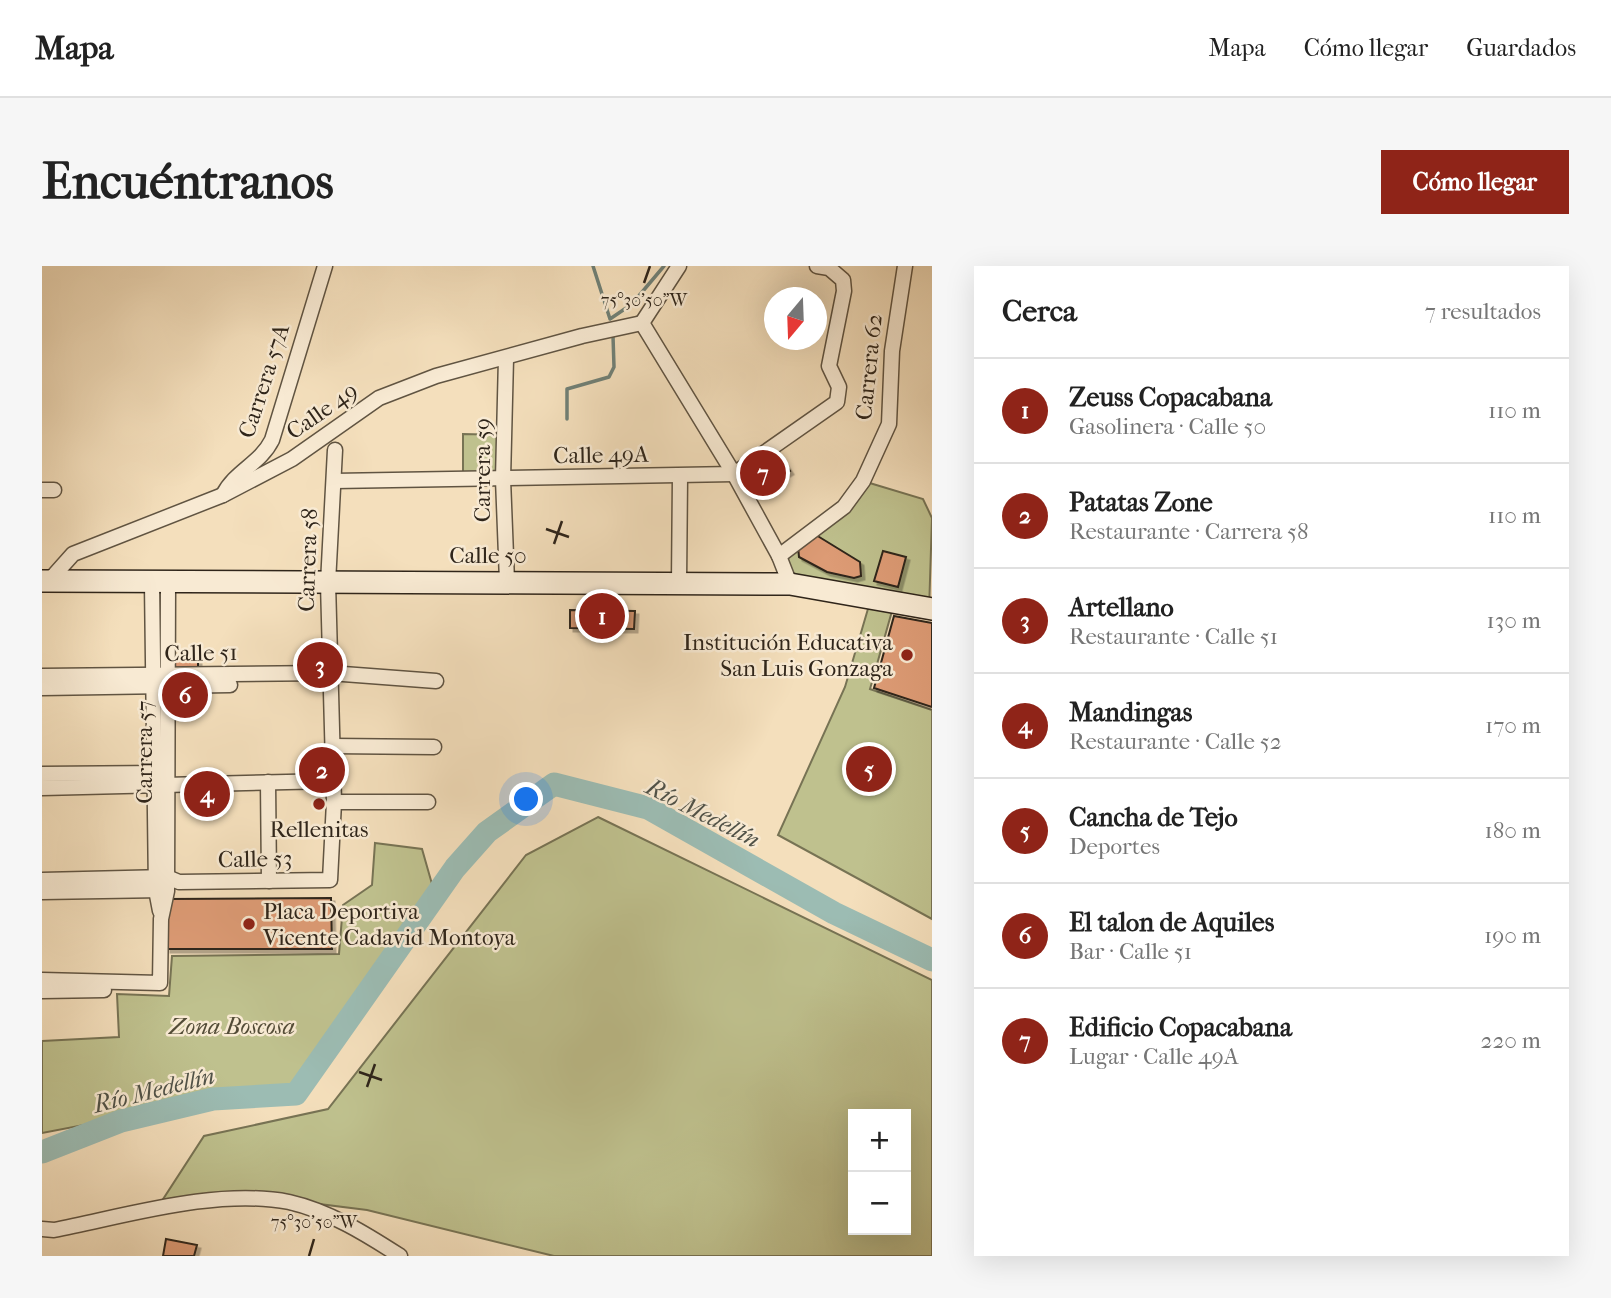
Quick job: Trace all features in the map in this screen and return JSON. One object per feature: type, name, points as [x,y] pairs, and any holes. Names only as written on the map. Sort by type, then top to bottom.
[{"type":"main road","name":"Calle 50","points":[[45,582],[160,584],[507,581],[790,584],[932,609]]},
{"type":"street","name":"Carrera 57A","points":[[223,495],[233,478],[265,454],[272,440],[325,266]]},
{"type":"street","points":[[679,266],[642,323],[734,474],[779,556],[790,584]]},
{"type":"street","points":[[734,474],[833,408],[839,394],[829,366],[844,291],[843,280],[837,272],[817,266]]},
{"type":"street","name":"Carrera 62","points":[[779,556],[844,507],[863,481],[889,424],[892,351],[905,266]]},
{"type":"street","name":"Calle 49","points":[[45,582],[73,554],[223,495],[292,459],[379,398],[436,376],[642,323]]},
{"type":"street","name":"Carrera 59","points":[[506,358],[503,479],[507,581]]},
{"type":"street","name":"Carrera 58","points":[[330,880],[334,802],[331,781],[328,583],[335,450]]},
{"type":"street","name":"Calle 49A","points":[[334,481],[734,474]]},
{"type":"street","points":[[680,477],[680,583]]},
{"type":"street","name":"Carrera 57","points":[[160,584],[167,681],[161,779]]},
{"type":"street","name":"Carrera 57","points":[[119,984],[160,983],[161,919],[165,883],[161,779],[151,682],[160,584]]},
{"type":"street","name":"Calle 51","points":[[42,676],[151,682]]},
{"type":"street","name":"Calle 51","points":[[42,688],[167,681],[360,677],[436,681]]},
{"type":"street","points":[[332,746],[434,747]]},
{"type":"street","points":[[42,774],[189,782],[331,781]]},
{"type":"street","points":[[42,788],[161,779]]},
{"type":"street","points":[[268,782],[269,881]]},
{"type":"street","points":[[334,802],[428,802]]},
{"type":"street","name":"Calle 53","points":[[42,880],[165,883],[330,880]]},
{"type":"street","name":"Calle 53","points":[[42,892],[165,883]]},
{"type":"street","points":[[42,980],[106,980],[119,984]]},
{"type":"street","points":[[42,991],[104,990],[119,984]]},
{"type":"street","points":[[42,1229],[54,1230],[236,1198],[288,1202],[326,1215],[366,1233],[400,1256]]},
{"type":"green space","points":[[463,434],[504,435],[503,479],[463,479]]},
{"type":"green space","points":[[863,481],[923,499],[932,518],[929,611],[790,584],[779,556]]},
{"type":"green space","points":[[870,602],[892,611],[870,689],[932,710],[932,919],[778,835],[845,687]]},
{"type":"green space","points":[[598,817],[932,980],[932,1256],[554,1256],[367,1210],[239,1194],[158,1207],[204,1136],[328,1109],[526,855]]},
{"type":"green space","name":"Zona Boscosa","points":[[375,843],[422,849],[432,884],[298,1084],[42,1133],[42,1041],[119,1037],[117,994],[169,996],[172,956],[339,954],[343,905],[372,885]]},
{"type":"building","points":[[776,450],[790,471],[750,496],[737,475]]},
{"type":"building","points":[[816,535],[860,562],[861,576],[854,578],[827,572],[799,557],[798,546]]},
{"type":"building","points":[[883,551],[906,557],[898,587],[874,581]]},
{"type":"building","points":[[570,610],[635,611],[634,629],[570,628]]},
{"type":"building","name":"Institución Educativa San Luis Gonzaga","points":[[894,616],[932,623],[932,707],[874,688]]},
{"type":"building","points":[[169,661],[198,661],[198,675],[169,675]]},
{"type":"building","name":"Placa Deportiva Vicente Cadavid Montoya","points":[[331,898],[332,949],[167,949],[167,899]]},
{"type":"building","points":[[166,1239],[197,1245],[194,1256],[163,1256]]},
{"type":"waterway","points":[[593,266],[610,319],[632,304],[664,266]]},
{"type":"waterway","points":[[567,419],[567,389],[609,377],[614,367],[613,336]]},
{"type":"waterway","name":"Río Medellín","points":[[42,1152],[121,1121],[213,1099],[296,1094],[455,868],[487,832],[554,784],[648,808],[834,913],[932,960]]},
{"type":"place","name":"Edificio Copacabana","points":[[763,473]]},
{"type":"place","name":"Zeuss Copacabana","points":[[602,616]]},
{"type":"place","name":"Institución Educativa San Luis Gonzaga","points":[[907,655]]},
{"type":"place","name":"Artellano","points":[[320,665]]},
{"type":"place","name":"El talon de Aquiles","points":[[185,695]]},
{"type":"place","name":"Cancha de Tejo","points":[[869,769]]},
{"type":"place","name":"Patatas Zone","points":[[322,770]]},
{"type":"place","name":"Mandingas","points":[[207,794]]},
{"type":"place","name":"Rellenitas","points":[[319,804]]},
{"type":"place","name":"Placa Deportiva Vicente Cadavid Montoya","points":[[249,924]]}]
